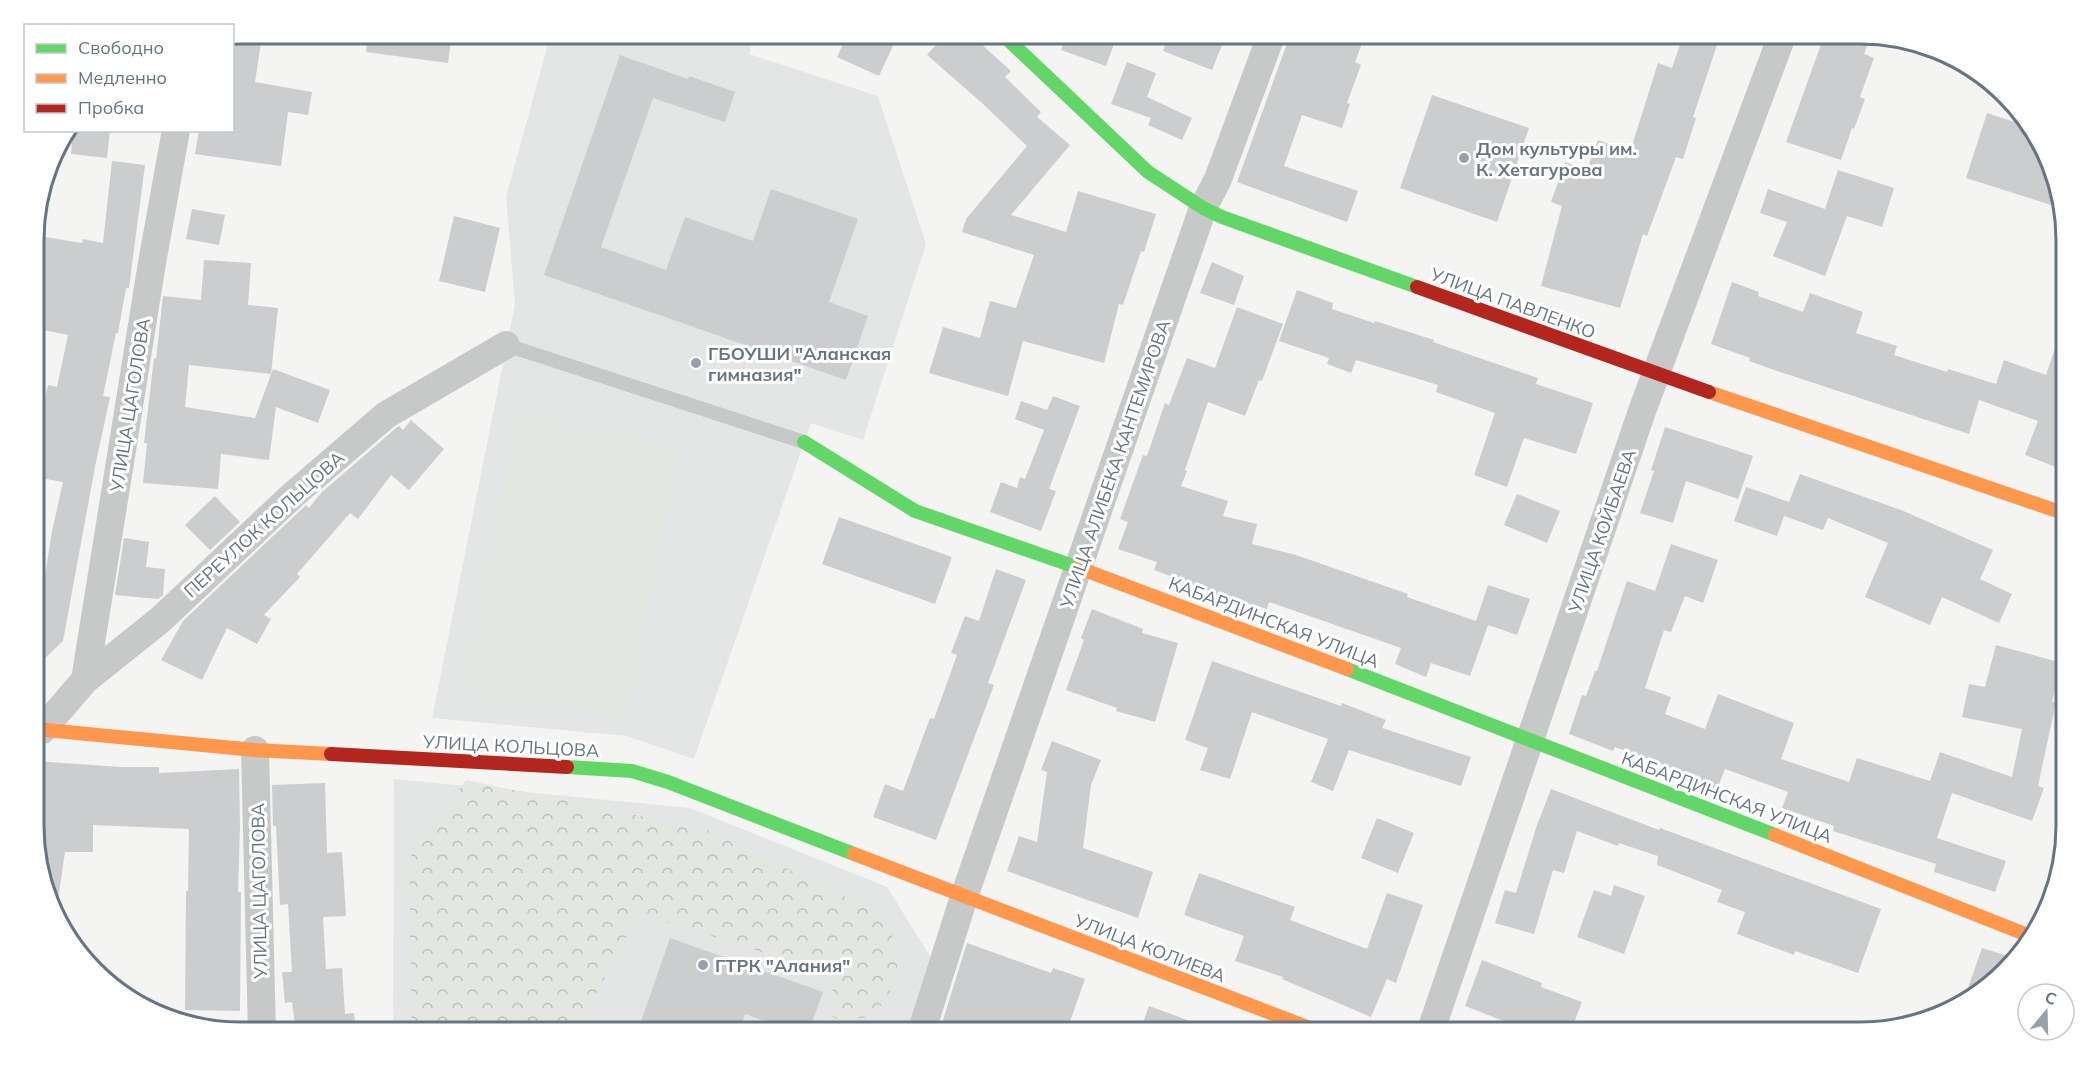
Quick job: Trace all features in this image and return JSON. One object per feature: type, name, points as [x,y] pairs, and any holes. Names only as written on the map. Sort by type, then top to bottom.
[{"type":"street","name":"УЛИЦА ПАВЛЕНКО","points":[[1013,44],[1148,172],[1203,208],[1261,232],[1658,374],[2056,511]]},
{"type":"street","name":"УЛИЦА АЛИБЕКА КАНТЕМИРОВА","points":[[924,1022],[964,897],[1203,208],[1218,179],[1268,44]]},
{"type":"street","name":"УЛИЦА КОЙБАЕВА","points":[[1434,1022],[1642,411],[1658,374],[1779,44]]},
{"type":"street","name":"УЛИЦА ЦАГОЛОВА","points":[[85,680],[152,263],[176,132]]},
{"type":"street","name":"ПЕРЕУЛОК КОЛЬЦОВА","points":[[44,724],[85,680],[160,620],[293,495],[386,415],[506,345]]},
{"type":"street","name":"КАБАРДИНСКАЯ УЛИЦА","points":[[804,442],[915,511],[1079,568],[1531,739],[2025,934]]},
{"type":"street","name":"УЛИЦА КОЛЬЦОВА","points":[[44,731],[255,750],[632,771],[668,782],[964,897]]},
{"type":"street","name":"УЛИЦА ЦАГОЛОВА","points":[[255,750],[262,1022]]},
{"type":"street","name":"УЛИЦА КОЛИЕВА","points":[[964,897],[1294,1022]]},
{"type":"lane","name":"КАБАРДИНСКАЯ УЛИЦА","points":[[506,345],[804,442]]},
{"type":"shaded area","name":"ГБОУШИ \"Аланская гимназия\"","points":[[548,44],[752,44],[749,54],[878,96],[926,244],[863,440],[811,423],[694,759],[626,736],[432,718],[515,304],[506,197]]},
{"type":"shaded area","points":[[394,779],[690,808],[887,887],[937,967],[920,1022],[393,1022]]},
{"type":"green space","points":[[516,417],[680,449],[626,715],[463,693]]},
{"type":"green space","points":[[466,780],[707,830],[889,918],[899,977],[874,1016],[841,1021],[831,1016],[834,975],[639,913],[581,1022],[412,1022],[409,859]]},
{"type":"building","points":[[234,44],[261,44],[255,82],[312,92],[308,115],[288,112],[281,166],[195,154],[199,132],[234,132]]},
{"type":"building","points":[[367,44],[451,44],[448,63],[366,52]]},
{"type":"building","points":[[843,44],[894,44],[879,76],[837,57]]},
{"type":"building","points":[[936,44],[981,44],[1011,71],[1005,77],[1041,112],[1037,117],[1070,145],[1011,215],[1066,232],[1078,191],[1156,214],[1123,305],[1119,304],[1104,363],[1023,341],[1008,396],[929,373],[943,327],[980,338],[990,301],[1016,308],[1034,255],[962,232],[966,219],[1027,146],[927,55]]},
{"type":"building","points":[[1063,44],[1114,44],[1106,66],[1061,50]]},
{"type":"building","points":[[1166,44],[1222,45],[1212,70],[1163,51]]},
{"type":"building","points":[[1287,44],[1362,44],[1355,62],[1361,65],[1347,103],[1350,104],[1342,128],[1302,115],[1284,166],[1358,191],[1347,222],[1237,182]]},
{"type":"building","points":[[1680,44],[1717,44],[1693,117],[1696,118],[1683,159],[1676,157],[1647,236],[1643,234],[1620,308],[1541,286],[1562,206],[1551,202],[1565,162],[1587,170],[1598,140],[1630,152],[1658,63],[1672,68]]},
{"type":"building","points":[[1821,44],[1868,44],[1864,54],[1874,58],[1860,97],[1865,99],[1841,160],[1786,142]]},
{"type":"building","name":"ГБОУШИ \"Аланская гимназия\"","points":[[620,55],[688,79],[689,76],[735,92],[725,122],[653,98],[601,247],[666,270],[685,217],[753,241],[771,189],[858,219],[829,302],[868,316],[846,380],[544,275]]},
{"type":"building","points":[[1127,62],[1156,73],[1147,97],[1192,118],[1182,140],[1148,125],[1151,118],[1111,104]]},
{"type":"building","name":"Дом культуры им. К. Хетагурова","points":[[1432,95],[1529,128],[1497,222],[1400,188]]},
{"type":"building","points":[[1987,113],[2018,123],[2042,164],[2053,206],[1966,178]]},
{"type":"building","points":[[75,132],[110,132],[107,158],[71,154],[72,137]]},
{"type":"building","points":[[112,161],[145,165],[129,288],[126,288],[103,396],[110,397],[63,641],[44,659],[44,582],[63,482],[44,479],[44,404],[48,385],[57,387],[68,335],[44,330],[44,237],[82,243],[83,239],[103,243]]},
{"type":"building","points":[[1838,170],[1894,188],[1882,227],[1847,216],[1825,276],[1773,256],[1787,222],[1760,213],[1768,189],[1825,209]]},
{"type":"building","points":[[192,209],[225,215],[219,245],[186,239]]},
{"type":"building","points":[[454,216],[500,228],[485,292],[439,281]]},
{"type":"building","points":[[204,260],[251,263],[248,305],[278,308],[271,374],[189,365],[185,407],[255,418],[273,369],[330,390],[318,423],[276,407],[269,460],[221,454],[218,489],[143,483],[147,443],[144,443],[163,296],[201,300]]},
{"type":"building","points":[[1212,262],[1244,276],[1234,305],[1200,293]]},
{"type":"building","points":[[1732,282],[1759,292],[1758,296],[1803,312],[1810,293],[1863,312],[1856,333],[1897,346],[1894,355],[1947,372],[1948,369],[1996,384],[2004,360],[2046,375],[2056,345],[2056,467],[2025,455],[2038,421],[1979,400],[1969,434],[1777,371],[1749,361],[1750,358],[1711,344]]},
{"type":"building","points":[[1297,290],[1333,303],[1332,309],[1434,340],[1433,342],[1538,378],[1536,384],[1593,403],[1576,454],[1524,438],[1507,487],[1474,475],[1495,413],[1436,392],[1438,385],[1356,360],[1351,373],[1327,364],[1329,358],[1279,341]]},
{"type":"building","points":[[1237,307],[1283,324],[1262,381],[1259,380],[1245,416],[1208,402],[1181,486],[1228,501],[1223,516],[1257,524],[1252,544],[1296,555],[1408,594],[1407,597],[1476,621],[1488,585],[1530,599],[1517,635],[1488,625],[1470,676],[1431,663],[1426,677],[1395,664],[1401,648],[1269,602],[1267,609],[1207,592],[1208,590],[1154,570],[1157,562],[1118,549],[1128,522],[1120,519],[1143,455],[1147,456],[1165,403],[1169,405],[1187,358],[1215,368]]},
{"type":"building","points":[[1053,396],[1080,406],[1049,489],[1056,491],[1041,531],[990,512],[1001,482],[1017,488],[1020,477],[1025,479],[1044,430],[1015,419],[1021,401],[1047,410]]},
{"type":"building","points":[[411,420],[444,449],[409,490],[391,475],[358,519],[350,513],[297,574],[300,577],[264,615],[271,619],[257,644],[227,628],[202,680],[161,660],[183,621],[306,505],[309,508],[321,493],[396,428],[399,426],[403,430]]},
{"type":"building","points":[[1665,427],[1753,456],[1738,499],[1686,481],[1673,523],[1640,513]]},
{"type":"building","points":[[1800,474],[1901,510],[1993,550],[1980,579],[2012,594],[1999,623],[1942,597],[1930,625],[1865,597],[1888,543],[1828,518],[1823,530],[1784,516],[1777,536],[1734,521],[1746,487],[1789,502]]},
{"type":"building","points":[[1517,494],[1560,511],[1547,543],[1504,525]]},
{"type":"building","points":[[215,496],[240,522],[210,550],[185,525]]},
{"type":"building","points":[[839,517],[952,557],[935,604],[822,564]]},
{"type":"building","points":[[124,538],[149,542],[146,567],[165,569],[163,595],[158,599],[115,595]]},
{"type":"building","points":[[1671,544],[1718,560],[1703,603],[1685,596],[1671,632],[1664,630],[1645,688],[1671,697],[1665,714],[1705,729],[1718,694],[1794,723],[1781,759],[1849,782],[1857,758],[1930,781],[1940,752],[2012,777],[2022,729],[1962,717],[1969,684],[1985,687],[1996,645],[2056,661],[2056,686],[2052,702],[2056,702],[2038,786],[2044,788],[2032,821],[1952,793],[1937,838],[2006,861],[1995,892],[1934,872],[1936,864],[1833,831],[1834,826],[1782,808],[1788,792],[1725,769],[1716,792],[1686,780],[1688,774],[1615,747],[1613,751],[1569,734],[1582,695],[1586,696],[1595,671],[1597,671],[1627,581],[1655,591]]},
{"type":"building","points":[[996,569],[1026,580],[988,683],[994,685],[936,840],[873,817],[885,784],[903,791],[930,718],[934,719],[957,655],[951,653],[965,616],[979,621]]},
{"type":"building","points":[[1092,609],[1143,629],[1142,633],[1178,643],[1155,722],[1116,711],[1117,708],[1066,690],[1084,640],[1081,638]]},
{"type":"building","points":[[1212,661],[1341,706],[1342,703],[1386,720],[1382,728],[1471,757],[1461,786],[1349,750],[1333,791],[1311,782],[1328,739],[1252,712],[1230,779],[1200,770],[1208,748],[1185,740]]},
{"type":"building","points":[[1052,741],[1101,760],[1091,785],[1083,848],[1153,872],[1138,918],[1007,871],[1019,836],[1037,842],[1047,772],[1041,770]]},
{"type":"building","points":[[44,762],[120,767],[159,767],[159,773],[239,769],[240,1011],[185,1010],[189,829],[93,825],[93,852],[65,852],[58,901],[45,852]]},
{"type":"building","points":[[325,783],[327,853],[342,852],[346,916],[323,917],[326,969],[342,968],[345,1014],[354,1013],[355,1022],[295,1022],[292,1002],[285,1003],[282,972],[292,972],[288,904],[280,905],[272,785]]},
{"type":"building","points":[[1551,789],[1881,909],[1858,973],[1795,951],[1794,955],[1737,934],[1745,912],[1717,902],[1722,890],[1657,865],[1658,856],[1619,843],[1618,846],[1577,831],[1564,873],[1553,870],[1534,934],[1495,923],[1505,890],[1516,893]]},
{"type":"building","points":[[1377,818],[1414,833],[1398,873],[1361,858]]},
{"type":"building","points":[[1199,873],[1295,907],[1290,920],[1367,949],[1387,893],[1423,905],[1396,983],[1387,979],[1371,1017],[1282,979],[1283,977],[1235,961],[1244,936],[1184,915]]},
{"type":"building","points":[[1614,885],[1645,896],[1624,954],[1577,937],[1594,890],[1611,896]]},
{"type":"building","name":"ГТРК \"Алания\"","points":[[670,938],[823,992],[812,1022],[769,1022],[745,1014],[742,1022],[641,1022]]},
{"type":"building","points":[[967,943],[1051,973],[1053,968],[1085,979],[1070,1022],[949,1022],[943,1020]]},
{"type":"building","points":[[1982,948],[2008,956],[1990,974],[1967,991]]},
{"type":"building","points":[[1482,960],[1542,983],[1541,987],[1582,1002],[1574,1022],[1506,1022],[1465,1006]]},
{"type":"building","points":[[1149,1006],[1193,1022],[1143,1022]]},
{"type":"traffic: fast","points":[[1013,44],[1148,172],[1203,208],[1222,217],[1417,287]]},
{"type":"traffic: fast","points":[[804,442],[915,511],[1079,568]]},
{"type":"traffic: fast","points":[[1347,669],[1775,835]]},
{"type":"traffic: fast","points":[[567,767],[632,771],[668,782],[854,854]]},
{"type":"traffic: slow","points":[[1709,392],[2056,511]]},
{"type":"traffic: slow","points":[[1079,568],[1347,669]]},
{"type":"traffic: slow","points":[[44,730],[255,750],[331,754]]},
{"type":"traffic: slow","points":[[1775,835],[2025,934]]},
{"type":"traffic: slow","points":[[854,854],[1294,1022]]},
{"type":"traffic: jam","points":[[1417,287],[1709,392]]},
{"type":"traffic: jam","points":[[331,754],[567,767]]},
{"type":"place","name":"Дом культуры им. К. Хетагурова","points":[[1464,158]]},
{"type":"place","name":"ГБОУШИ \"Аланская гимназия\"","points":[[696,363]]},
{"type":"place","name":"ГТРК \"Алания\"","points":[[703,965]]}]
